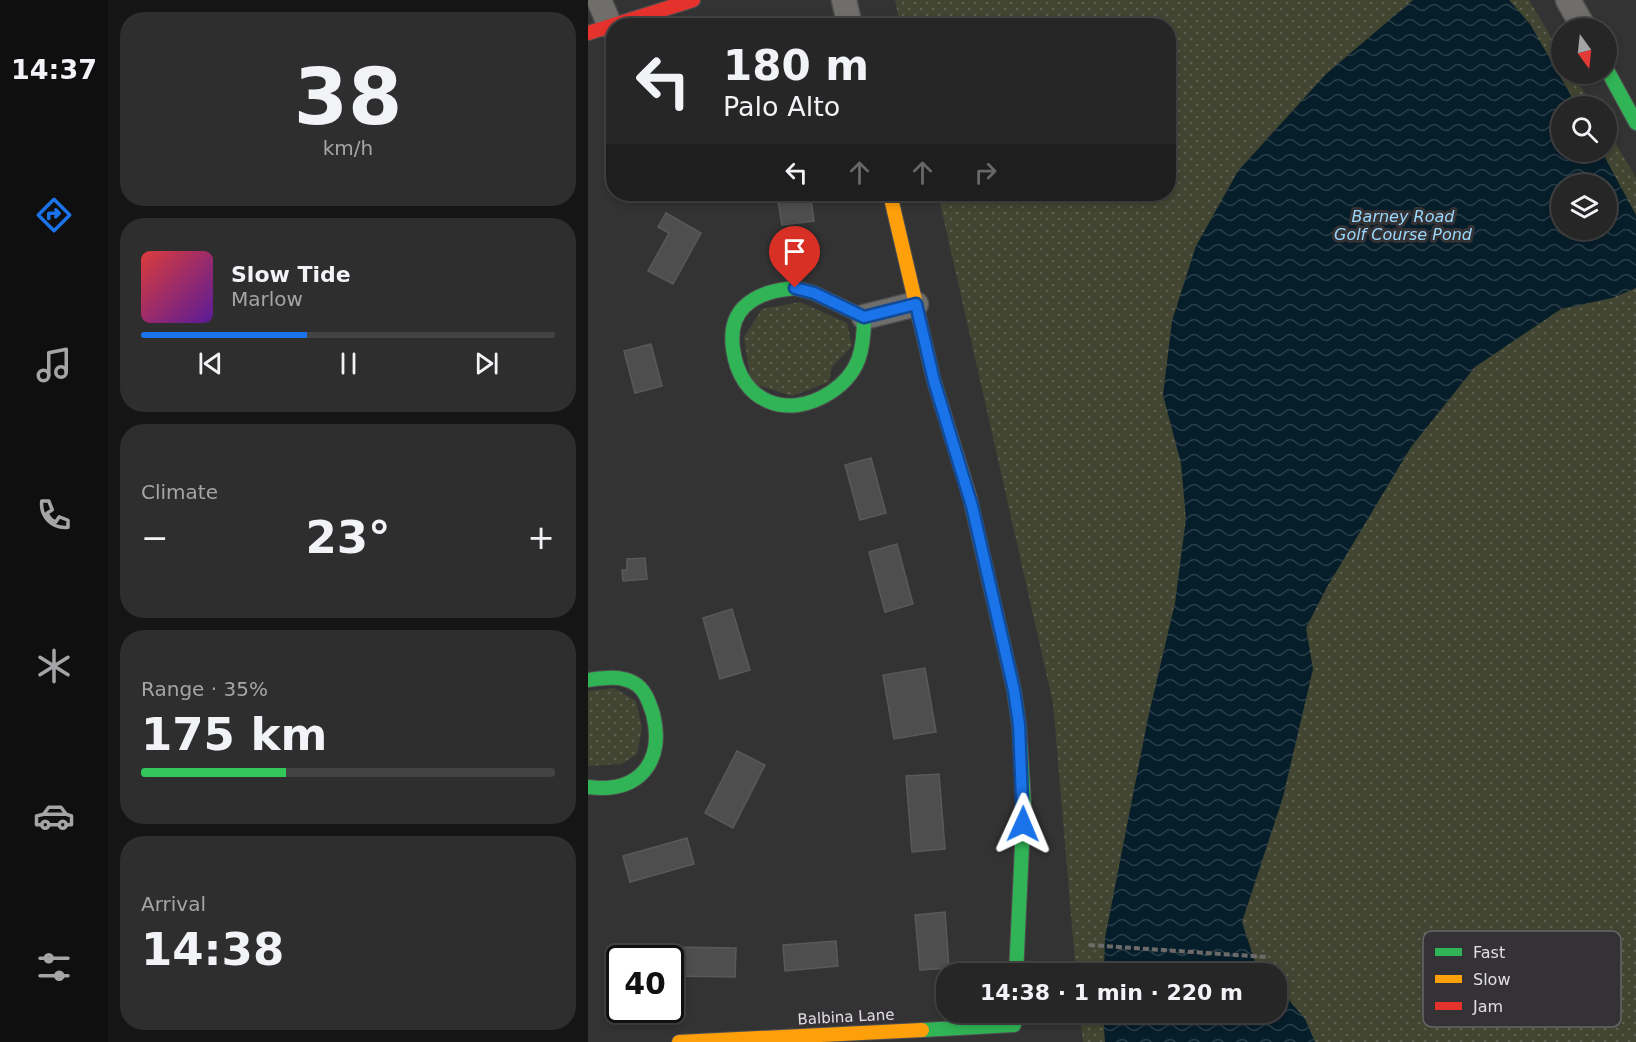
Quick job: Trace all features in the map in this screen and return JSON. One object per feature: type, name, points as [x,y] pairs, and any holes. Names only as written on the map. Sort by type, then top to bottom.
[{"type":"street","points":[[599,0],[599,29]]},
{"type":"street","points":[[635,18],[693,0]]},
{"type":"street","points":[[844,0],[848,18]]},
{"type":"street","points":[[1568,0],[1578,18]]},
{"type":"street","points":[[1615,84],[1636,123]]},
{"type":"street","points":[[892,201],[934,381],[972,506],[1014,690],[1019,725],[1024,803],[1017,963]]},
{"type":"street","points":[[864,317],[860,360],[834,392],[810,403],[784,406],[762,400],[746,388],[733,354],[733,328],[748,301],[757,295],[771,290],[795,288],[814,293],[864,317],[916,304]]},
{"type":"street","points":[[588,680],[612,676],[635,683],[647,695],[658,747],[651,766],[636,780],[601,789],[588,787]]},
{"type":"street","name":"Balbina Lane","points":[[680,1042],[1014,1027]]},
{"type":"path","points":[[1089,945],[1266,957]]},
{"type":"green space","points":[[895,0],[1529,0],[1551,37],[1551,84],[1579,84],[1587,96],[1551,96],[1551,162],[1617,162],[1617,146],[1636,178],[1636,1042],[1083,1042],[1081,1023],[1287,1023],[1287,963],[1075,963],[1053,703],[940,201],[1176,201],[1176,18],[899,18]]},
{"type":"green space","points":[[800,302],[847,323],[852,346],[832,367],[829,382],[792,396],[751,383],[744,337],[762,309]]},
{"type":"green space","points":[[614,688],[636,701],[642,728],[637,754],[622,764],[588,766],[588,691]]},
{"type":"water","name":"Barney Road Golf Course Pond","points":[[1413,0],[1509,0],[1530,24],[1551,61],[1551,84],[1564,84],[1571,96],[1551,96],[1551,162],[1607,162],[1614,174],[1551,174],[1551,240],[1617,240],[1617,180],[1636,215],[1636,288],[1612,298],[1561,309],[1475,367],[1411,447],[1327,587],[1306,628],[1313,669],[1283,797],[1242,922],[1256,963],[1104,963],[1105,938],[1148,718],[1175,603],[1186,519],[1181,463],[1163,395],[1172,321],[1196,246],[1238,171],[1326,74]]},
{"type":"water","points":[[1287,998],[1305,1019],[1315,1042],[1105,1042],[1104,1023],[1287,1023]]},
{"type":"building","points":[[778,201],[811,201],[814,221],[782,225]]},
{"type":"building","points":[[666,213],[701,233],[673,284],[648,271],[669,233],[658,227]]},
{"type":"building","points":[[651,344],[662,386],[635,393],[624,351]]},
{"type":"building","points":[[871,458],[886,513],[860,520],[845,465]]},
{"type":"building","points":[[897,544],[913,604],[885,612],[869,552]]},
{"type":"building","points":[[645,558],[647,579],[623,581],[622,570],[627,570],[627,559]]},
{"type":"building","points":[[732,609],[750,670],[720,679],[703,618]]},
{"type":"building","points":[[925,668],[936,732],[894,739],[883,675]]},
{"type":"building","points":[[737,751],[765,765],[733,828],[705,813]]},
{"type":"building","points":[[939,774],[945,849],[912,852],[906,776]]},
{"type":"building","points":[[687,838],[694,864],[630,882],[623,856]]},
{"type":"building","points":[[945,912],[949,963],[936,963],[936,969],[920,970],[915,915]]},
{"type":"building","points":[[836,941],[838,966],[785,971],[783,945]]},
{"type":"building","points":[[684,947],[736,948],[735,977],[684,976]]},
{"type":"traffic: fast","points":[[1615,84],[1636,123]]},
{"type":"traffic: fast","points":[[795,288],[814,293],[864,317],[863,340],[854,368],[841,385],[814,401],[798,405],[783,405],[755,394],[745,382],[737,367],[732,338],[737,316],[749,302],[768,293],[795,288]]},
{"type":"traffic: fast","points":[[970,498],[1014,690],[1019,725],[1024,803],[1017,963]]},
{"type":"traffic: fast","points":[[588,680],[617,678],[629,680],[638,686],[644,692],[650,705],[656,731],[651,760],[634,780],[606,788],[588,787]]},
{"type":"traffic: fast","points":[[922,1030],[1014,1025]]},
{"type":"traffic: slow","points":[[892,201],[934,381],[970,498]]},
{"type":"traffic: slow","points":[[679,1042],[922,1030]]},
{"type":"traffic: jam","points":[[636,18],[693,0]]},
{"type":"traffic: jam","points":[[588,33],[606,27]]},
{"type":"route","points":[[795,288],[814,293],[864,317],[916,304],[934,381],[972,506],[1014,690],[1019,725],[1024,803],[1023,824]]}]
